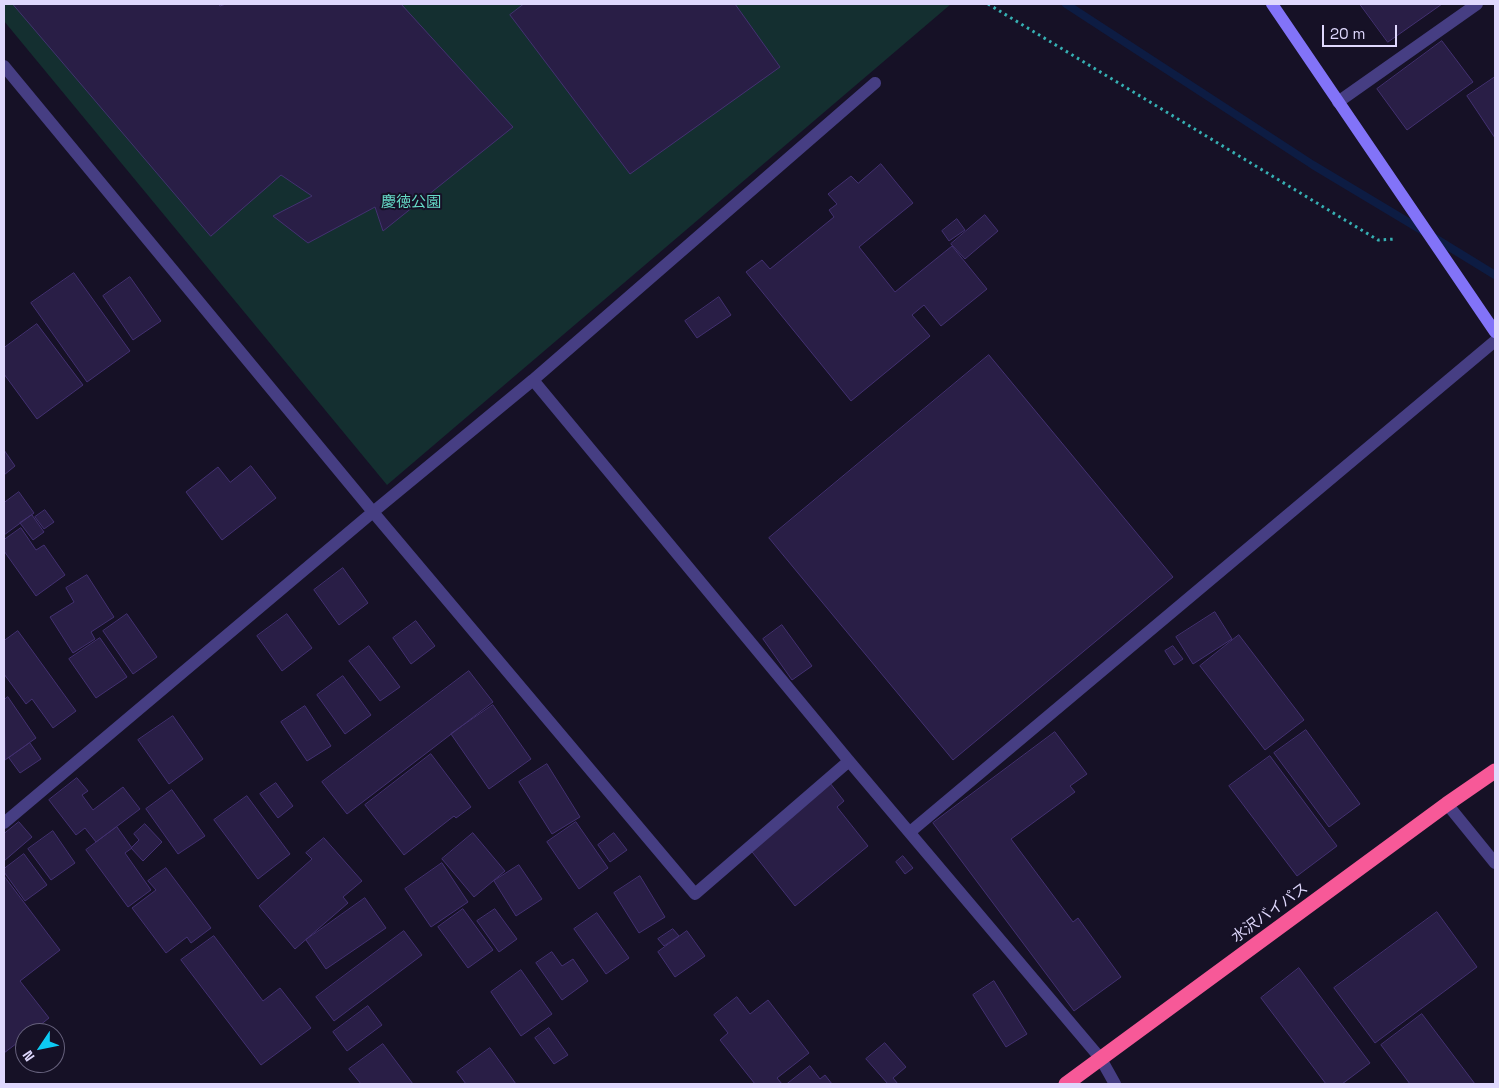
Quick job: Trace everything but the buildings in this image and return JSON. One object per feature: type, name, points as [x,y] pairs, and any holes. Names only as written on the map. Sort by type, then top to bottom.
[{"type":"highway","name":"水沢バイパス","points":[[1066,1084],[1447,804],[1495,771]]},
{"type":"street","points":[[1272,4],[1495,332]]},
{"type":"street","points":[[1338,102],[1476,4]]},
{"type":"street","points":[[4,66],[373,512],[695,894],[849,762]]},
{"type":"street","points":[[4,823],[373,512],[533,380],[875,83]]},
{"type":"street","points":[[910,832],[1495,341]]},
{"type":"street","points":[[533,380],[849,762],[1101,1059],[1115,1084]]},
{"type":"street","points":[[1447,804],[1495,863]]},
{"type":"path","points":[[988,4],[1378,240],[1395,239]]},
{"type":"green space","name":"慶徳公園","points":[[4,4],[951,4],[387,485],[4,21]]},
{"type":"waterway","points":[[1066,4],[1313,165],[1423,231]]},
{"type":"waterway","points":[[1433,237],[1495,275]]}]
